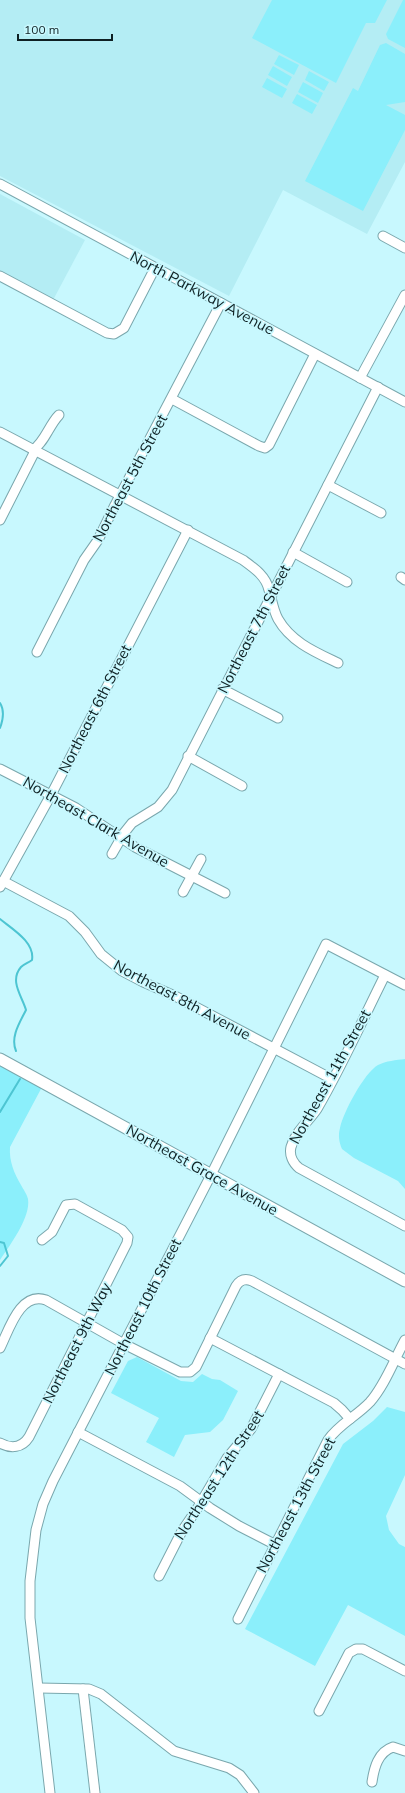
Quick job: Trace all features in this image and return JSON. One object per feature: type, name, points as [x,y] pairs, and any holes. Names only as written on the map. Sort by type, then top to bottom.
[{"type":"main road","name":"Northeast Grace Avenue","points":[[0,1059],[405,1281]]},
{"type":"street","name":"North Parkway Avenue","points":[[0,184],[405,402]]},
{"type":"street","points":[[383,236],[405,248]]},
{"type":"street","points":[[0,276],[107,333],[114,334],[124,328],[155,268]]},
{"type":"street","points":[[360,378],[405,295]]},
{"type":"street","name":"Northeast 5th Street","points":[[37,652],[84,560],[98,540],[221,303]]},
{"type":"street","points":[[172,399],[265,448],[269,444],[314,354]]},
{"type":"street","name":"Northeast 7th Street","points":[[112,854],[120,838],[132,823],[163,802],[172,790],[222,689],[271,597],[378,387]]},
{"type":"street","points":[[0,520],[34,450],[59,415]]},
{"type":"street","points":[[0,432],[188,530],[252,567],[265,580],[277,618],[292,636],[310,649],[338,663]]},
{"type":"street","points":[[328,485],[381,513]]},
{"type":"street","name":"Northeast 6th Street","points":[[2,884],[51,795],[188,530]]},
{"type":"street","points":[[293,552],[347,582]]},
{"type":"street","points":[[222,689],[278,718]]},
{"type":"street","points":[[188,756],[242,786]]},
{"type":"street","name":"Northeast Clark Avenue","points":[[0,769],[86,814],[135,847],[225,893]]},
{"type":"street","points":[[183,892],[201,859]]},
{"type":"street","name":"Northeast 8th Avenue","points":[[2,884],[68,916],[86,932],[101,954],[122,970],[143,982],[175,996],[332,1079]]},
{"type":"street","name":"Northeast 10th Street","points":[[50,1793],[30,1618],[30,1581],[36,1530],[48,1493],[211,1175],[326,944],[385,975]]},
{"type":"street","points":[[385,975],[405,985]]},
{"type":"street","name":"Northeast 11th Street","points":[[385,975],[316,1110],[302,1127],[292,1143],[291,1152],[292,1159],[296,1166],[405,1226]]},
{"type":"street","name":"Northeast 9th Way","points":[[0,1443],[11,1447],[21,1445],[29,1438],[88,1323],[127,1243],[128,1238],[122,1230],[75,1204],[71,1204],[66,1206],[52,1232],[42,1240]]},
{"type":"street","points":[[0,1348],[22,1306],[33,1298],[46,1300],[124,1344],[180,1372],[187,1373],[196,1367],[236,1286],[242,1280],[252,1281],[405,1364]]},
{"type":"street","points":[[210,1338],[337,1405],[350,1419]]},
{"type":"street","name":"Northeast 13th Street","points":[[238,1619],[274,1544],[328,1440],[376,1395],[405,1340]]},
{"type":"street","name":"Northeast 12th Street","points":[[159,1576],[180,1534],[227,1458],[251,1429],[279,1374]]},
{"type":"street","points":[[78,1432],[180,1486],[201,1502],[239,1526],[274,1544]]},
{"type":"street","points":[[319,1711],[350,1653],[356,1649],[364,1649],[405,1671]]},
{"type":"street","points":[[39,1688],[83,1689],[101,1694],[174,1751],[229,1768],[244,1780],[254,1793]]},
{"type":"street","points":[[83,1689],[95,1793]]},
{"type":"street","points":[[372,1782],[373,1772],[383,1753],[393,1747],[405,1751]]},
{"type":"shaded area","points":[[0,0],[405,0],[405,162],[367,234],[283,190],[229,296],[0,176]]},
{"type":"shaded area","points":[[272,0],[387,0],[375,23],[366,23],[336,83],[252,38]]},
{"type":"shaded area","points":[[403,0],[405,0],[405,48],[388,39],[386,34]]},
{"type":"shaded area","points":[[386,43],[405,54],[405,102],[386,105],[405,115],[405,130],[363,211],[305,181],[353,88],[358,91],[380,45]]},
{"type":"shaded area","points":[[279,55],[299,65],[294,75],[274,64]]},
{"type":"shaded area","points":[[273,66],[292,77],[287,86],[268,75]]},
{"type":"shaded area","points":[[309,71],[329,82],[324,91],[305,80]]},
{"type":"shaded area","points":[[267,78],[287,89],[282,98],[262,87]]},
{"type":"shaded area","points":[[303,82],[323,93],[318,103],[298,92]]},
{"type":"shaded area","points":[[297,94],[317,105],[312,114],[292,103]]},
{"type":"shaded area","points":[[0,194],[85,240],[52,302],[0,274]]},
{"type":"shaded area","points":[[405,1059],[405,1189],[398,1181],[354,1158],[342,1149],[339,1136],[345,1113],[361,1084],[372,1069],[378,1065]]},
{"type":"shaded area","points":[[0,1065],[42,1087],[10,1147],[12,1167],[27,1195],[28,1206],[19,1231],[0,1260]]},
{"type":"shaded area","points":[[137,1357],[181,1381],[193,1382],[202,1374],[212,1379],[220,1380],[238,1391],[223,1420],[210,1432],[185,1435],[174,1457],[146,1442],[159,1418],[111,1393],[128,1361]]},
{"type":"shaded area","points":[[387,1407],[405,1412],[405,1475],[386,1516],[389,1530],[399,1544],[405,1547],[405,1636],[348,1605],[315,1666],[245,1629],[343,1444],[373,1421]]},
{"type":"waterway","points":[[0,703],[3,709],[0,728]]},
{"type":"waterway","points":[[0,919],[22,936],[30,947],[32,953],[32,960],[21,967],[16,978],[16,983],[26,1010],[15,1035],[14,1046],[16,1051]]},
{"type":"waterway","points":[[0,1112],[20,1079]]},
{"type":"waterway","points":[[0,1242],[4,1243],[8,1256],[0,1266]]}]
